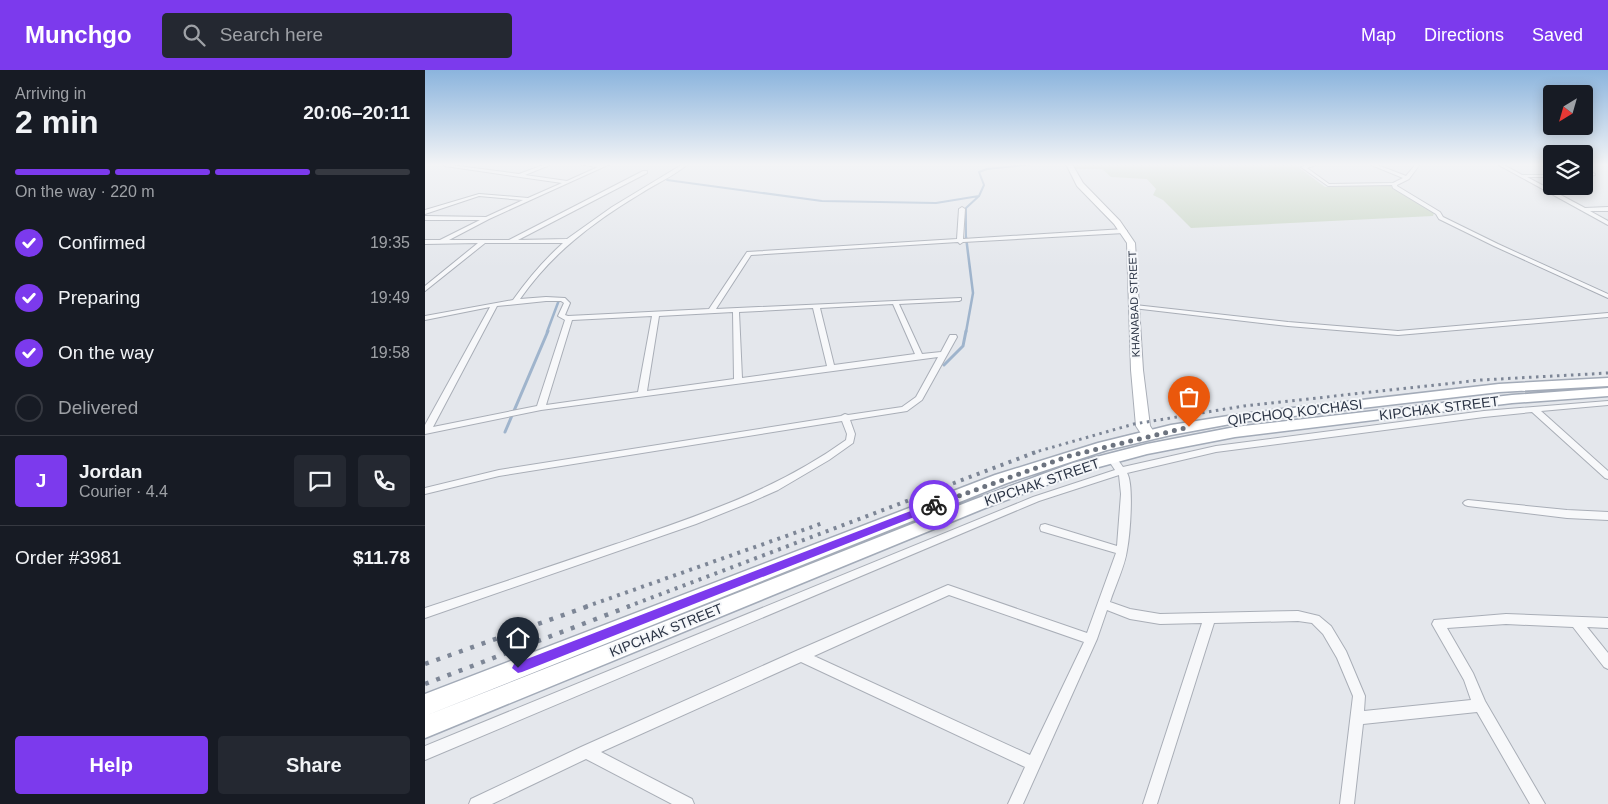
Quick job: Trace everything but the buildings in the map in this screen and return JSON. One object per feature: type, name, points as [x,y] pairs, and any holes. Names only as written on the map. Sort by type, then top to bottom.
[{"type":"main road","name":"KHANABAD STREET","points":[[1094,198],[1124,232],[1132,248],[1136,359],[1143,426],[1154,441]]},
{"type":"main road","name":"QIPCHOQ KO'CHASI","points":[[1154,441],[1241,418],[1499,388],[1608,382]]},
{"type":"main road","name":"KIPCHAK STREET","points":[[425,727],[1005,493],[1079,467],[1112,458],[1154,441],[1454,405],[1541,396],[1608,392]]},
{"type":"main road","name":"KIPCHAK STREET","points":[[425,705],[1035,467],[1112,458]]},
{"type":"street","points":[[425,212],[469,198]]},
{"type":"street","points":[[520,198],[529,199]]},
{"type":"street","points":[[511,241],[594,198]]},
{"type":"street","points":[[514,303],[536,273],[567,241],[585,226],[630,198]]},
{"type":"street","points":[[1413,198],[1438,213],[1441,218],[1608,296]]},
{"type":"street","points":[[1561,198],[1608,223]]},
{"type":"street","points":[[441,242],[529,199]]},
{"type":"street","points":[[961,242],[962,209]]},
{"type":"street","points":[[1582,210],[1608,209]]},
{"type":"street","points":[[425,218],[487,218]]},
{"type":"street","points":[[711,311],[749,253],[961,242],[1051,234],[1124,232]]},
{"type":"street","points":[[425,289],[484,241]]},
{"type":"street","points":[[425,242],[567,241]]},
{"type":"street","points":[[425,318],[514,303],[563,299],[567,303],[561,317],[569,318],[959,299]]},
{"type":"street","points":[[895,302],[919,356]]},
{"type":"street","points":[[426,431],[494,306]]},
{"type":"street","points":[[816,306],[831,368]]},
{"type":"street","points":[[1135,307],[1288,324],[1398,333],[1608,315]]},
{"type":"street","points":[[736,310],[738,380]]},
{"type":"street","points":[[642,394],[656,314]]},
{"type":"street","points":[[541,408],[569,318]]},
{"type":"street","points":[[425,491],[499,473],[845,417],[890,413],[913,404],[919,398],[953,337]]},
{"type":"street","points":[[426,431],[541,408],[738,380],[943,354]]},
{"type":"street","points":[[425,753],[1036,499],[1112,458],[1191,454],[1267,441],[1533,409],[1608,403]]},
{"type":"street","points":[[1533,409],[1608,476]]},
{"type":"street","points":[[425,613],[721,512],[778,486],[805,472],[850,441],[851,434],[845,417]]},
{"type":"street","points":[[1015,804],[1091,639],[1121,551],[1126,494],[1124,476],[1112,458]]},
{"type":"street","points":[[1468,503],[1567,514],[1608,516]]},
{"type":"street","points":[[1045,528],[1121,551]]},
{"type":"street","points":[[476,804],[586,752],[947,590],[1091,639]]},
{"type":"street","points":[[1103,604],[1145,617],[1298,616],[1315,619],[1327,630],[1342,655],[1359,696],[1347,804]]},
{"type":"street","points":[[1150,804],[1210,618]]},
{"type":"street","points":[[1538,804],[1480,705],[1469,677],[1438,624],[1506,619],[1608,623]]},
{"type":"street","points":[[1577,623],[1608,663]]},
{"type":"street","points":[[800,656],[1033,764]]},
{"type":"street","points":[[1358,718],[1480,705]]},
{"type":"street","points":[[586,752],[687,804]]},
{"type":"green space","points":[[1160,198],[1410,198],[1434,213],[1433,216],[1191,228]]},
{"type":"waterway","points":[[802,198],[822,201],[936,203],[965,198]]},
{"type":"waterway","points":[[966,237],[966,208],[977,198]]},
{"type":"waterway","points":[[966,237],[973,293],[966,332]]},
{"type":"waterway","points":[[547,332],[559,300]]},
{"type":"waterway","points":[[505,432],[548,331]]},
{"type":"waterway","points":[[944,365],[963,346],[966,331]]},
{"type":"railway","points":[[1032,453],[1134,424],[1244,406],[1481,380],[1608,373]]},
{"type":"railway","points":[[627,607],[1036,452]]},
{"type":"railway","points":[[585,607],[823,523]]},
{"type":"railway","points":[[425,664],[589,606]]},
{"type":"railway","points":[[425,684],[630,606]]},
{"type":"way so far","points":[[934,505],[1069,456],[1138,437],[1189,427]]},
{"type":"route","points":[[518,668],[934,505]]}]
